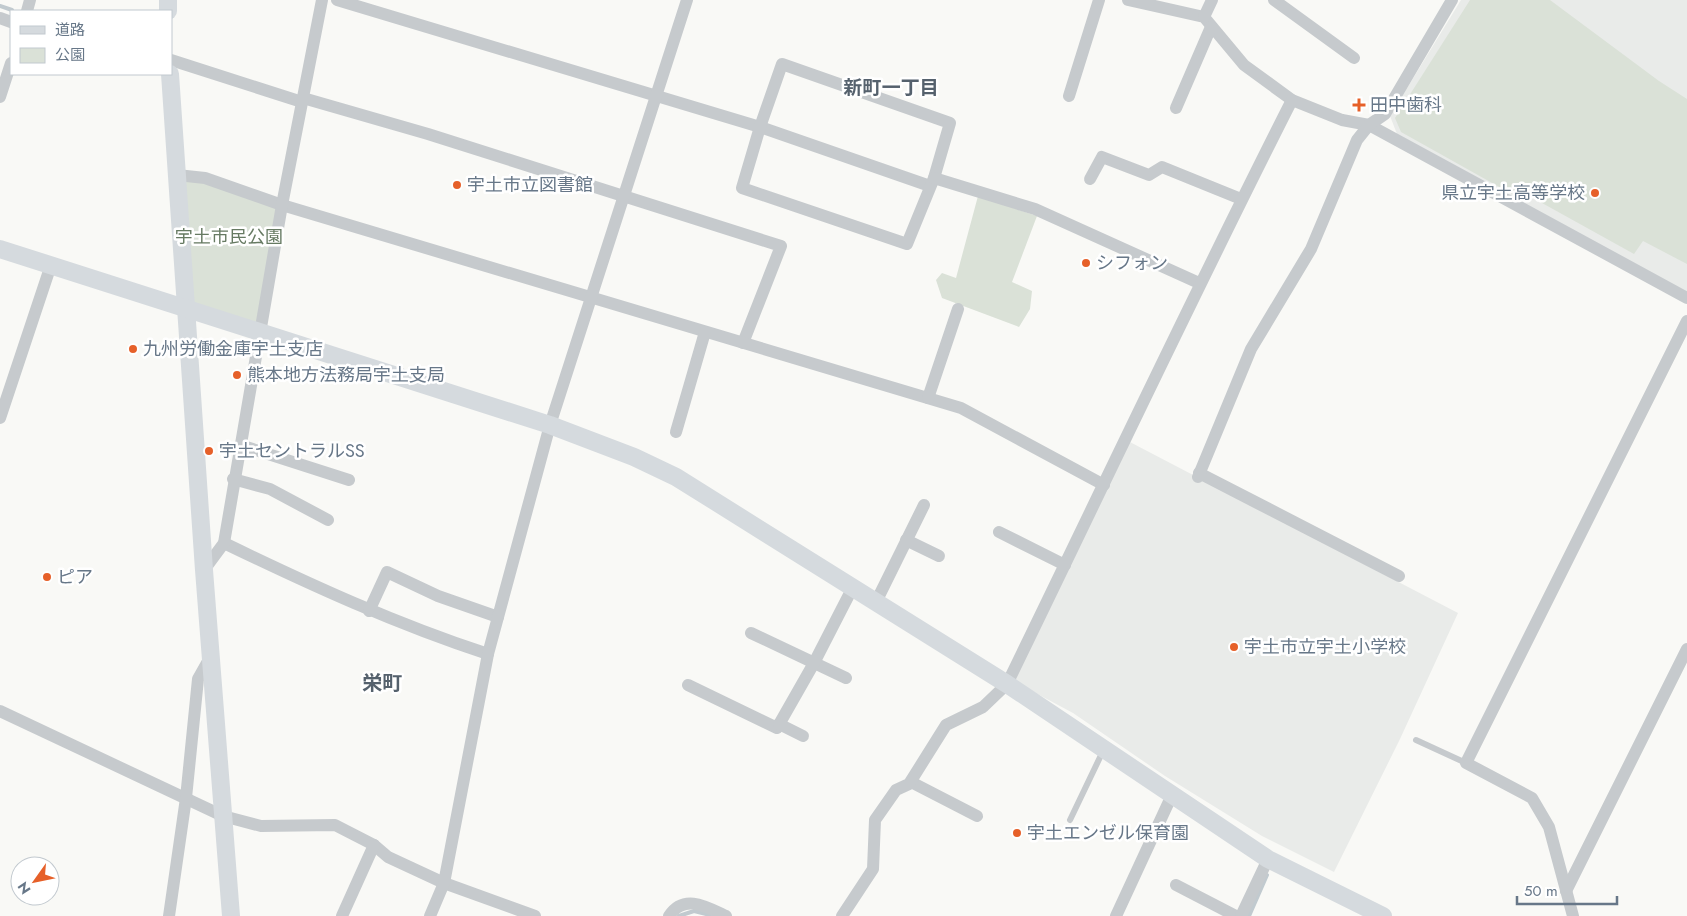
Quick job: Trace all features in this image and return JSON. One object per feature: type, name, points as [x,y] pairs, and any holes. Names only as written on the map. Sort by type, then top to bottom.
[{"type":"street","points":[[204,570],[224,543],[233,479],[261,332],[282,205],[322,0]]},
{"type":"street","points":[[337,0],[760,126],[932,182],[1035,209],[1199,284]]},
{"type":"street","points":[[430,916],[444,883],[488,654],[550,425],[687,0]]},
{"type":"street","points":[[1069,96],[1099,0]]},
{"type":"street","points":[[1128,0],[1208,22],[1244,65],[1292,100],[1342,120],[1369,125],[1687,298]]},
{"type":"street","points":[[1176,108],[1208,22],[1212,0]]},
{"type":"street","points":[[1274,0],[1354,58]]},
{"type":"street","points":[[1399,576],[1198,475],[1251,349],[1311,249],[1357,140],[1369,125],[1385,114],[1452,0]]},
{"type":"street","points":[[172,60],[303,100],[428,134],[782,246],[743,343]]},
{"type":"street","points":[[782,64],[950,123],[932,182],[906,244],[742,188],[760,126],[782,64]]},
{"type":"street","points":[[0,97],[10,66]]},
{"type":"street","points":[[170,75],[230,916]]},
{"type":"street","points":[[842,916],[873,869],[875,820],[896,790],[911,782],[946,725],[983,707],[1007,684],[1199,284],[1292,100]]},
{"type":"street","points":[[1090,179],[1102,157],[1149,175],[1162,167],[1241,200]]},
{"type":"street","points":[[177,175],[205,178],[282,205],[961,408],[1104,485]]},
{"type":"street","points":[[0,249],[550,425],[634,457],[676,477],[1007,684],[1268,859],[1383,916]]},
{"type":"street","points":[[1,415],[52,265]]},
{"type":"street","points":[[928,398],[958,310]]},
{"type":"street","points":[[1573,916],[1550,827],[1532,798],[1466,763],[1687,321]]},
{"type":"street","points":[[676,432],[705,332]]},
{"type":"street","points":[[240,444],[349,480]]},
{"type":"street","points":[[233,479],[270,489],[328,520]]},
{"type":"street","points":[[876,602],[924,505]]},
{"type":"street","points":[[999,532],[1064,565]]},
{"type":"street","points":[[906,540],[939,556]]},
{"type":"street","points":[[224,543],[369,611],[426,634],[488,654]]},
{"type":"street","points":[[369,611],[386,572],[438,596],[498,617]]},
{"type":"street","points":[[688,686],[777,728],[814,663],[852,587]]},
{"type":"street","points":[[750,633],[846,678]]},
{"type":"street","points":[[1566,891],[1687,649]]},
{"type":"street","points":[[169,916],[186,798],[198,679],[211,656]]},
{"type":"street","points":[[0,711],[223,816],[260,826],[335,825],[374,845],[388,857],[444,883],[535,916]]},
{"type":"street","points":[[779,724],[803,736]]},
{"type":"street","points":[[911,782],[977,816]]},
{"type":"street","points":[[1116,916],[1172,795]]},
{"type":"street","points":[[342,916],[374,845]]},
{"type":"street","points":[[1241,916],[1268,859]]},
{"type":"street","points":[[1176,885],[1236,916]]},
{"type":"street","points":[[669,916],[672,911],[686,903],[699,904],[726,916]]},
{"type":"lane","points":[[1416,740],[1466,763]]},
{"type":"lane","points":[[1070,820],[1104,749]]},
{"type":"shaded area","name":"県立宇土高等学校","points":[[1461,0],[1687,0],[1687,292],[1397,134],[1390,116]]},
{"type":"shaded area","name":"宇土市立宇土小学校","points":[[1126,440],[1458,613],[1400,739],[1334,872],[1262,836],[1165,776],[1073,713],[1030,690],[1007,684]]},
{"type":"green space","name":"県立宇土高等学校","points":[[1470,0],[1550,0],[1659,81],[1687,99],[1687,264],[1643,241],[1634,254],[1524,193],[1519,198],[1401,132],[1395,118]]},
{"type":"green space","name":"宇土市民公園","points":[[177,175],[282,205],[261,332],[187,310]]},
{"type":"green space","points":[[978,196],[1037,216],[1012,282],[1032,291],[1030,309],[1019,327],[942,298],[936,280],[942,273],[956,278]]},
{"type":"waterway","points":[[0,6],[12,10]]},
{"type":"waterway","points":[[1249,916],[1267,875]]},
{"type":"waterway","points":[[679,916],[694,911],[710,915]]},
{"type":"place","name":"田中歯科","points":[[1359,105]]},
{"type":"place","name":"宇土市立図書館","points":[[457,185]]},
{"type":"place","name":"県立宇土高等学校","points":[[1595,193]]},
{"type":"place","name":"シフォン","points":[[1086,263]]},
{"type":"place","name":"九州労働金庫宇土支店","points":[[133,349]]},
{"type":"place","name":"熊本地方法務局宇土支局","points":[[237,375]]},
{"type":"place","name":"宇土セントラルSS","points":[[209,451]]},
{"type":"place","name":"ピア","points":[[47,577]]},
{"type":"place","name":"宇土市立宇土小学校","points":[[1234,647]]},
{"type":"place","name":"宇土エンゼル保育園","points":[[1017,833]]},
{"type":"district","name":"新町一丁目","points":[[891,87]]},
{"type":"district","name":"栄町","points":[[382,683]]}]
